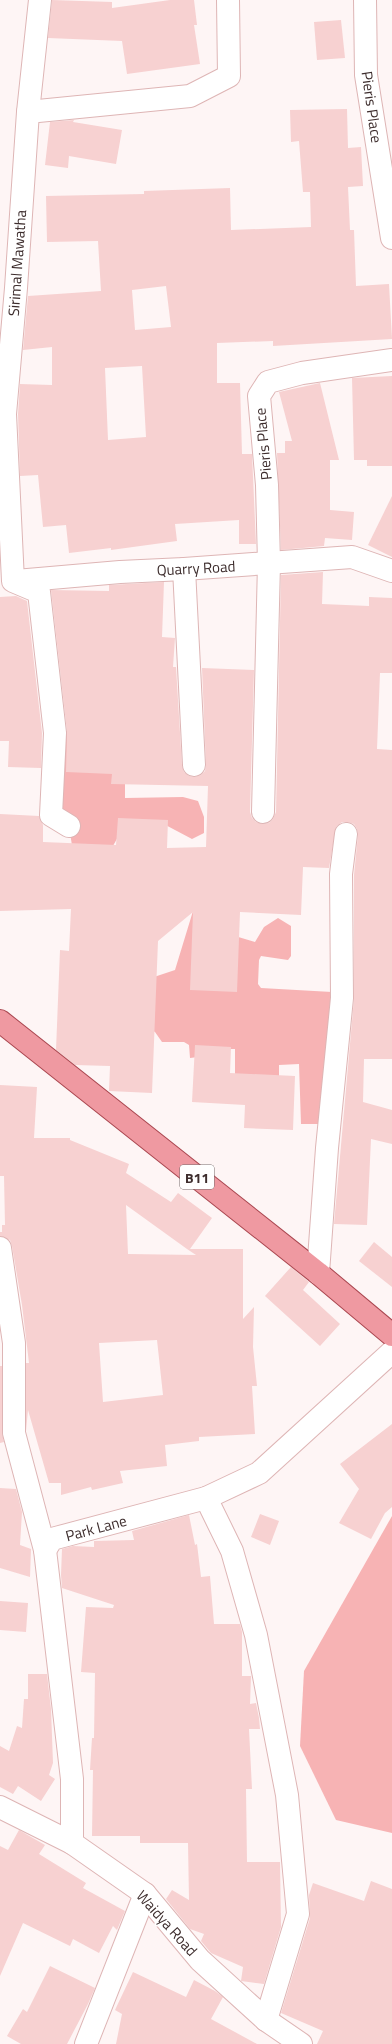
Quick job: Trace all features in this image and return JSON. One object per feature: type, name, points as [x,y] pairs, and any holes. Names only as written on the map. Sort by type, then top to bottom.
[{"type":"main road","name":"B11","points":[[0,1021],[318,1273],[392,1335]]},
{"type":"street","name":"Sirimal Mawatha","points":[[7,584],[4,414],[16,288],[28,112],[40,0]]},
{"type":"street","points":[[28,112],[190,96],[229,76],[228,0]]},
{"type":"street","name":"Pieris Place","points":[[365,0],[366,75],[392,238]]},
{"type":"street","name":"Pieris Place","points":[[263,812],[269,563],[267,485],[259,396],[268,382],[302,372],[392,360]]},
{"type":"street","name":"Quarry Road","points":[[7,584],[120,572],[352,557],[392,571]]},
{"type":"street","points":[[184,569],[194,765]]},
{"type":"street","points":[[7,584],[39,592],[55,733],[51,815],[69,826]]},
{"type":"street","points":[[318,1273],[327,1148],[342,998],[341,874],[346,834]]},
{"type":"street","points":[[0,1248],[14,1344],[14,1432],[45,1550],[72,1779],[72,1843]]},
{"type":"street","name":"Park Lane","points":[[45,1550],[52,1539],[206,1498],[259,1473],[392,1352]]},
{"type":"street","points":[[206,1498],[232,1551],[256,1635],[287,1795],[298,1914],[266,2020]]},
{"type":"street","name":"Waidya Road","points":[[0,1807],[72,1843],[145,1894],[200,1960],[266,2020],[301,2044]]},
{"type":"street","points":[[86,2044],[145,1894]]},
{"type":"shaded area","points":[[104,725],[125,750],[125,798],[183,797],[198,801],[204,817],[204,833],[192,839],[158,821],[118,837],[105,860],[73,852],[69,826],[51,815],[55,733]]},
{"type":"shaded area","points":[[193,911],[205,927],[255,942],[264,927],[278,918],[291,926],[291,956],[288,960],[261,956],[259,960],[258,984],[261,988],[332,992],[330,1124],[301,1124],[299,1064],[279,1065],[279,1083],[235,1084],[235,1049],[198,1049],[198,1057],[190,1058],[189,1045],[184,1042],[162,1042],[155,1032],[140,1023],[151,978],[175,970]]},
{"type":"shaded area","points":[[392,1516],[392,1833],[336,1820],[300,1746],[304,1671]]},
{"type":"building","points":[[52,0],[112,2],[112,8],[170,0],[194,0],[197,25],[194,25],[200,64],[127,74],[122,41],[48,38]]},
{"type":"building","points":[[341,20],[345,58],[317,60],[314,22]]},
{"type":"building","points":[[347,109],[348,148],[361,147],[363,186],[348,187],[350,230],[354,230],[356,286],[389,284],[392,339],[273,346],[273,341],[217,343],[217,383],[240,383],[242,454],[252,454],[256,544],[239,544],[239,520],[175,524],[177,541],[111,550],[111,548],[69,553],[66,525],[43,527],[38,475],[20,476],[18,414],[20,384],[52,385],[52,347],[23,350],[28,296],[101,291],[98,241],[47,242],[46,196],[144,194],[144,191],[230,188],[231,230],[311,227],[310,192],[303,192],[299,141],[291,142],[290,110]],"holes":[[[166,286],[171,327],[135,330],[132,290]],[[142,366],[146,437],[108,440],[105,368]]]},
{"type":"building","points":[[74,120],[73,122],[122,130],[116,164],[69,156],[68,168],[45,165],[50,122]]},
{"type":"building","points":[[392,376],[392,466],[367,466],[367,460],[354,460],[352,378]]},
{"type":"building","points":[[320,383],[339,460],[330,460],[330,510],[354,512],[352,540],[325,538],[324,546],[281,550],[277,453],[285,453],[285,441],[292,441],[279,392]]},
{"type":"building","points":[[392,496],[392,557],[368,545]]},
{"type":"building","points":[[323,572],[322,604],[369,606],[369,597],[392,598],[392,673],[380,673],[377,749],[392,750],[392,1059],[364,1059],[363,1102],[392,1110],[392,1144],[371,1139],[367,1225],[334,1224],[354,999],[354,875],[358,835],[354,824],[342,822],[336,827],[329,868],[303,867],[301,915],[240,912],[237,992],[190,990],[193,912],[158,941],[152,1093],[109,1091],[110,1066],[75,1065],[56,1050],[60,950],[69,951],[71,909],[0,911],[0,814],[39,816],[43,825],[43,842],[116,845],[118,818],[168,820],[167,848],[206,847],[208,786],[111,784],[112,774],[66,772],[67,732],[51,590],[109,591],[109,585],[164,582],[162,637],[175,638],[173,667],[176,667],[182,766],[184,772],[189,776],[195,777],[201,775],[205,771],[206,765],[202,668],[254,670],[250,812],[252,818],[256,822],[263,824],[269,823],[273,819],[276,812],[281,575]]},
{"type":"building","points":[[16,596],[27,601],[42,733],[41,768],[8,767],[9,741],[0,741],[0,597]]},
{"type":"building","points":[[195,1045],[231,1047],[230,1073],[295,1076],[293,1130],[244,1128],[245,1105],[192,1102]]},
{"type":"building","points":[[0,1085],[37,1087],[34,1138],[70,1138],[70,1140],[129,1164],[126,1173],[171,1202],[178,1193],[212,1218],[190,1249],[243,1249],[243,1319],[254,1307],[253,1347],[257,1386],[252,1386],[255,1434],[199,1437],[199,1441],[165,1445],[167,1466],[120,1471],[123,1483],[92,1490],[91,1487],[61,1495],[61,1483],[49,1483],[28,1410],[26,1431],[26,1363],[29,1363],[22,1305],[12,1246],[10,1240],[0,1236],[0,1232],[2,1232],[2,1225],[5,1225],[4,1176],[0,1176]],"holes":[[[126,1205],[187,1249],[196,1255],[128,1254]],[[157,1340],[163,1395],[103,1402],[99,1343]]]},
{"type":"building","points":[[374,1242],[392,1257],[392,1287],[359,1261]]},
{"type":"building","points":[[291,1267],[309,1282],[303,1290],[340,1324],[320,1346],[265,1296]]},
{"type":"building","points":[[0,1366],[2,1366],[2,1433],[4,1442],[0,1443]]},
{"type":"building","points":[[392,1424],[392,1507],[385,1513],[371,1539],[339,1523],[359,1489],[340,1464]]},
{"type":"building","points":[[0,1488],[16,1489],[22,1512],[20,1545],[31,1549],[30,1577],[0,1568]]},
{"type":"building","points":[[260,1514],[279,1521],[270,1545],[251,1537]]},
{"type":"building","points":[[189,1515],[195,1545],[197,1544],[201,1577],[210,1576],[214,1624],[240,1624],[242,1632],[242,1676],[251,1676],[250,1704],[256,1703],[259,1718],[260,1729],[249,1729],[252,1789],[246,1789],[247,1862],[280,1862],[281,1927],[264,1984],[241,1981],[243,1967],[211,1953],[201,1941],[204,1934],[190,1929],[166,1899],[172,1890],[189,1900],[188,1843],[140,1843],[140,1836],[92,1836],[93,1770],[90,1770],[92,1738],[94,1738],[95,1673],[81,1672],[86,1607],[113,1608],[114,1605],[62,1588],[62,1549],[73,1546],[94,1547],[94,1541],[134,1540],[132,1531]]},
{"type":"building","points":[[0,1601],[28,1603],[26,1632],[0,1630]]},
{"type":"building","points":[[28,1674],[47,1674],[51,1709],[53,1763],[49,1775],[55,1779],[41,1801],[18,1786],[13,1794],[0,1787],[0,1746],[9,1751],[17,1726],[22,1728],[24,1699],[28,1699]]},
{"type":"building","points":[[19,1830],[45,1845],[39,1854],[86,1883],[83,1888],[125,1911],[117,1930],[113,1926],[99,1953],[73,1939],[70,1946],[23,1923],[0,1976],[0,1846],[8,1850]]},
{"type":"building","points":[[371,1881],[392,1889],[392,2044],[317,2044],[323,2031],[281,2013],[310,1918],[309,1895],[313,1883],[364,1901]]},
{"type":"building","points":[[50,1966],[95,1988],[67,2044],[21,2044],[7,2036],[23,2009],[27,2012]]},
{"type":"building","points":[[133,1972],[186,1997],[194,1980],[215,1991],[223,1997],[211,2019],[257,2044],[116,2044],[122,2014],[115,2010]]}]
